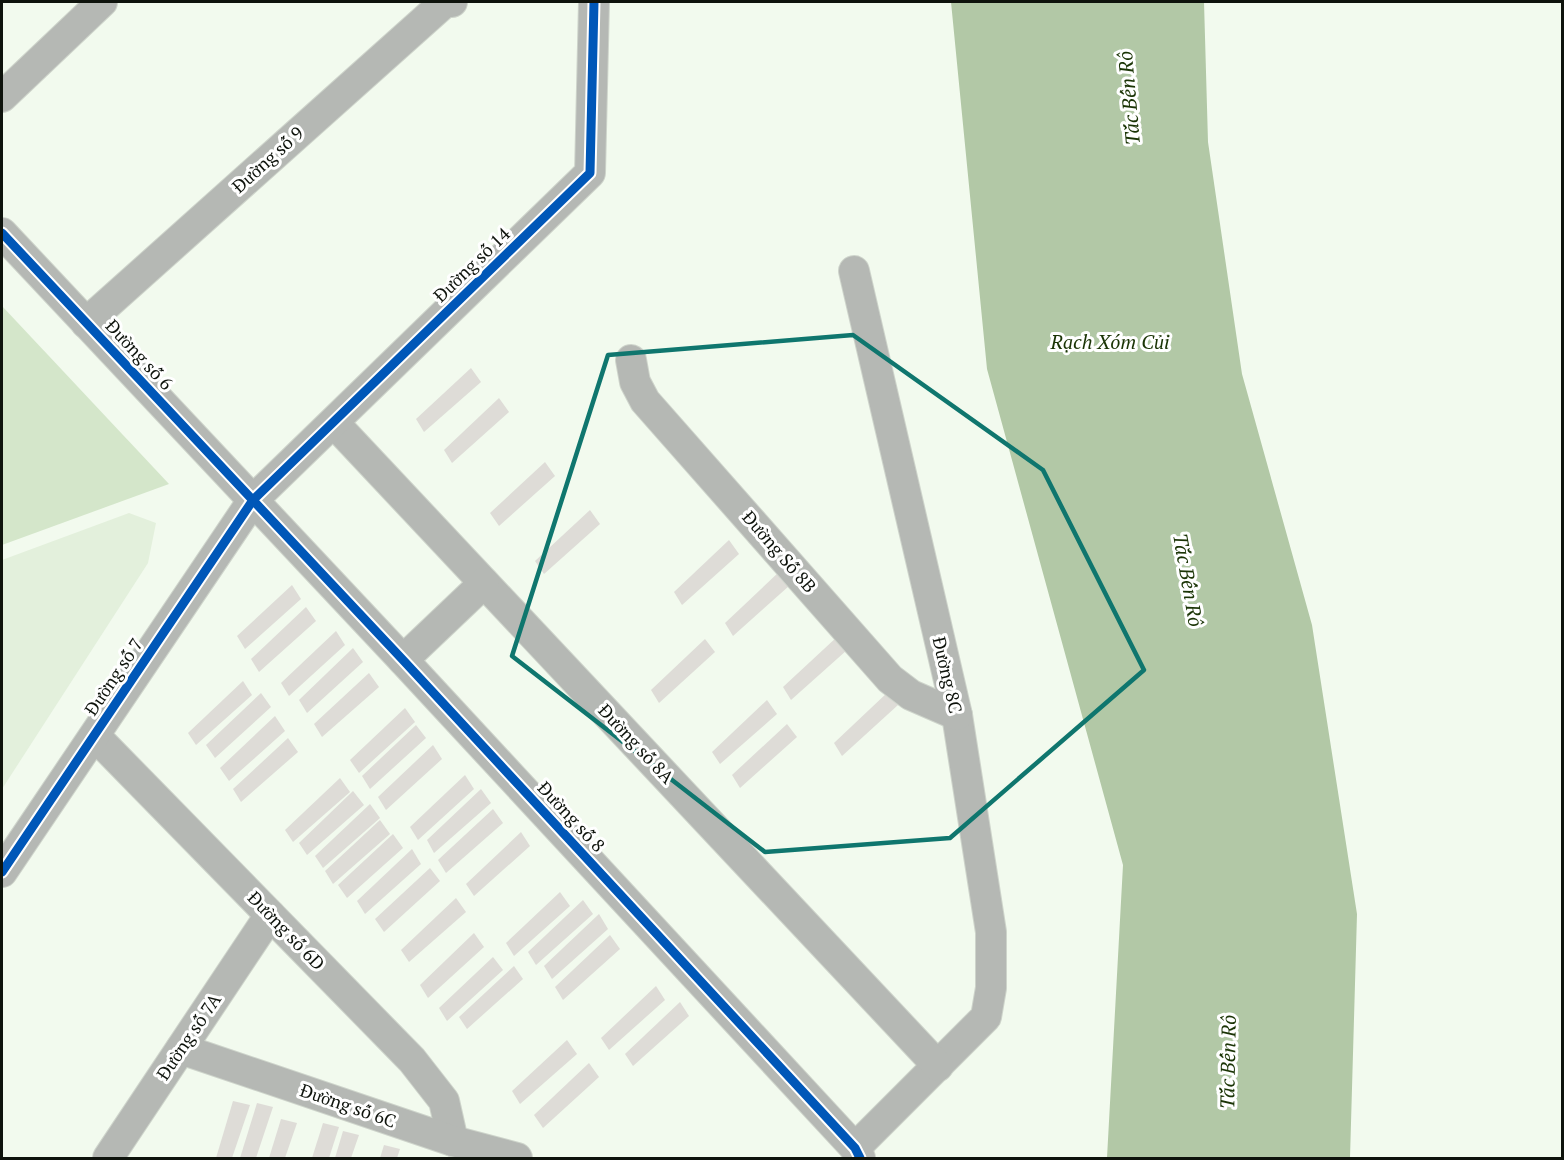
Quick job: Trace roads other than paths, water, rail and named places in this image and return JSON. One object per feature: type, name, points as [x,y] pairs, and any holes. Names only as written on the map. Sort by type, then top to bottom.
[{"type":"street","points":[[4,90],[102,2]]},
{"type":"street","name":"Đường số 9","points":[[86,323],[445,2],[452,2]]},
{"type":"street","name":"Đường số 14","points":[[253,500],[590,173],[594,2]]},
{"type":"street","name":"Đường số 6","points":[[2,233],[253,500]]},
{"type":"street","name":"Đường 8C","points":[[854,271],[957,715],[990,933],[991,988],[986,1017],[858,1153]]},
{"type":"street","name":"Đường Số 8B","points":[[631,360],[634,381],[645,401],[890,679],[912,695],[957,715]]},
{"type":"street","name":"Đường số 8A","points":[[334,423],[938,1066]]},
{"type":"street","name":"Đường số 8","points":[[253,500],[858,1153]]},
{"type":"street","name":"Đường số 7","points":[[2,872],[253,500]]},
{"type":"street","points":[[403,660],[484,583]]},
{"type":"street","name":"Đường số 6D","points":[[95,735],[412,1060],[444,1101],[453,1141]]},
{"type":"street","name":"Đường số 7A","points":[[108,1158],[270,915]]},
{"type":"street","name":"Đường số 6C","points":[[181,1049],[453,1141],[517,1158]]},
{"type":"water","name":"Rạch Xóm Củi","points":[[951,2],[1204,2],[1208,142],[1242,374],[1312,625],[1357,914],[1350,1158],[1107,1158],[1123,865],[987,369]]},
{"type":"water label","name":"Tắc Bến Rô","points":[[1129,98]]},
{"type":"water label","name":"Tắc Bến Rô","points":[[1188,580]]},
{"type":"water label","name":"Tắc Bến Rô","points":[[1228,1062]]}]
